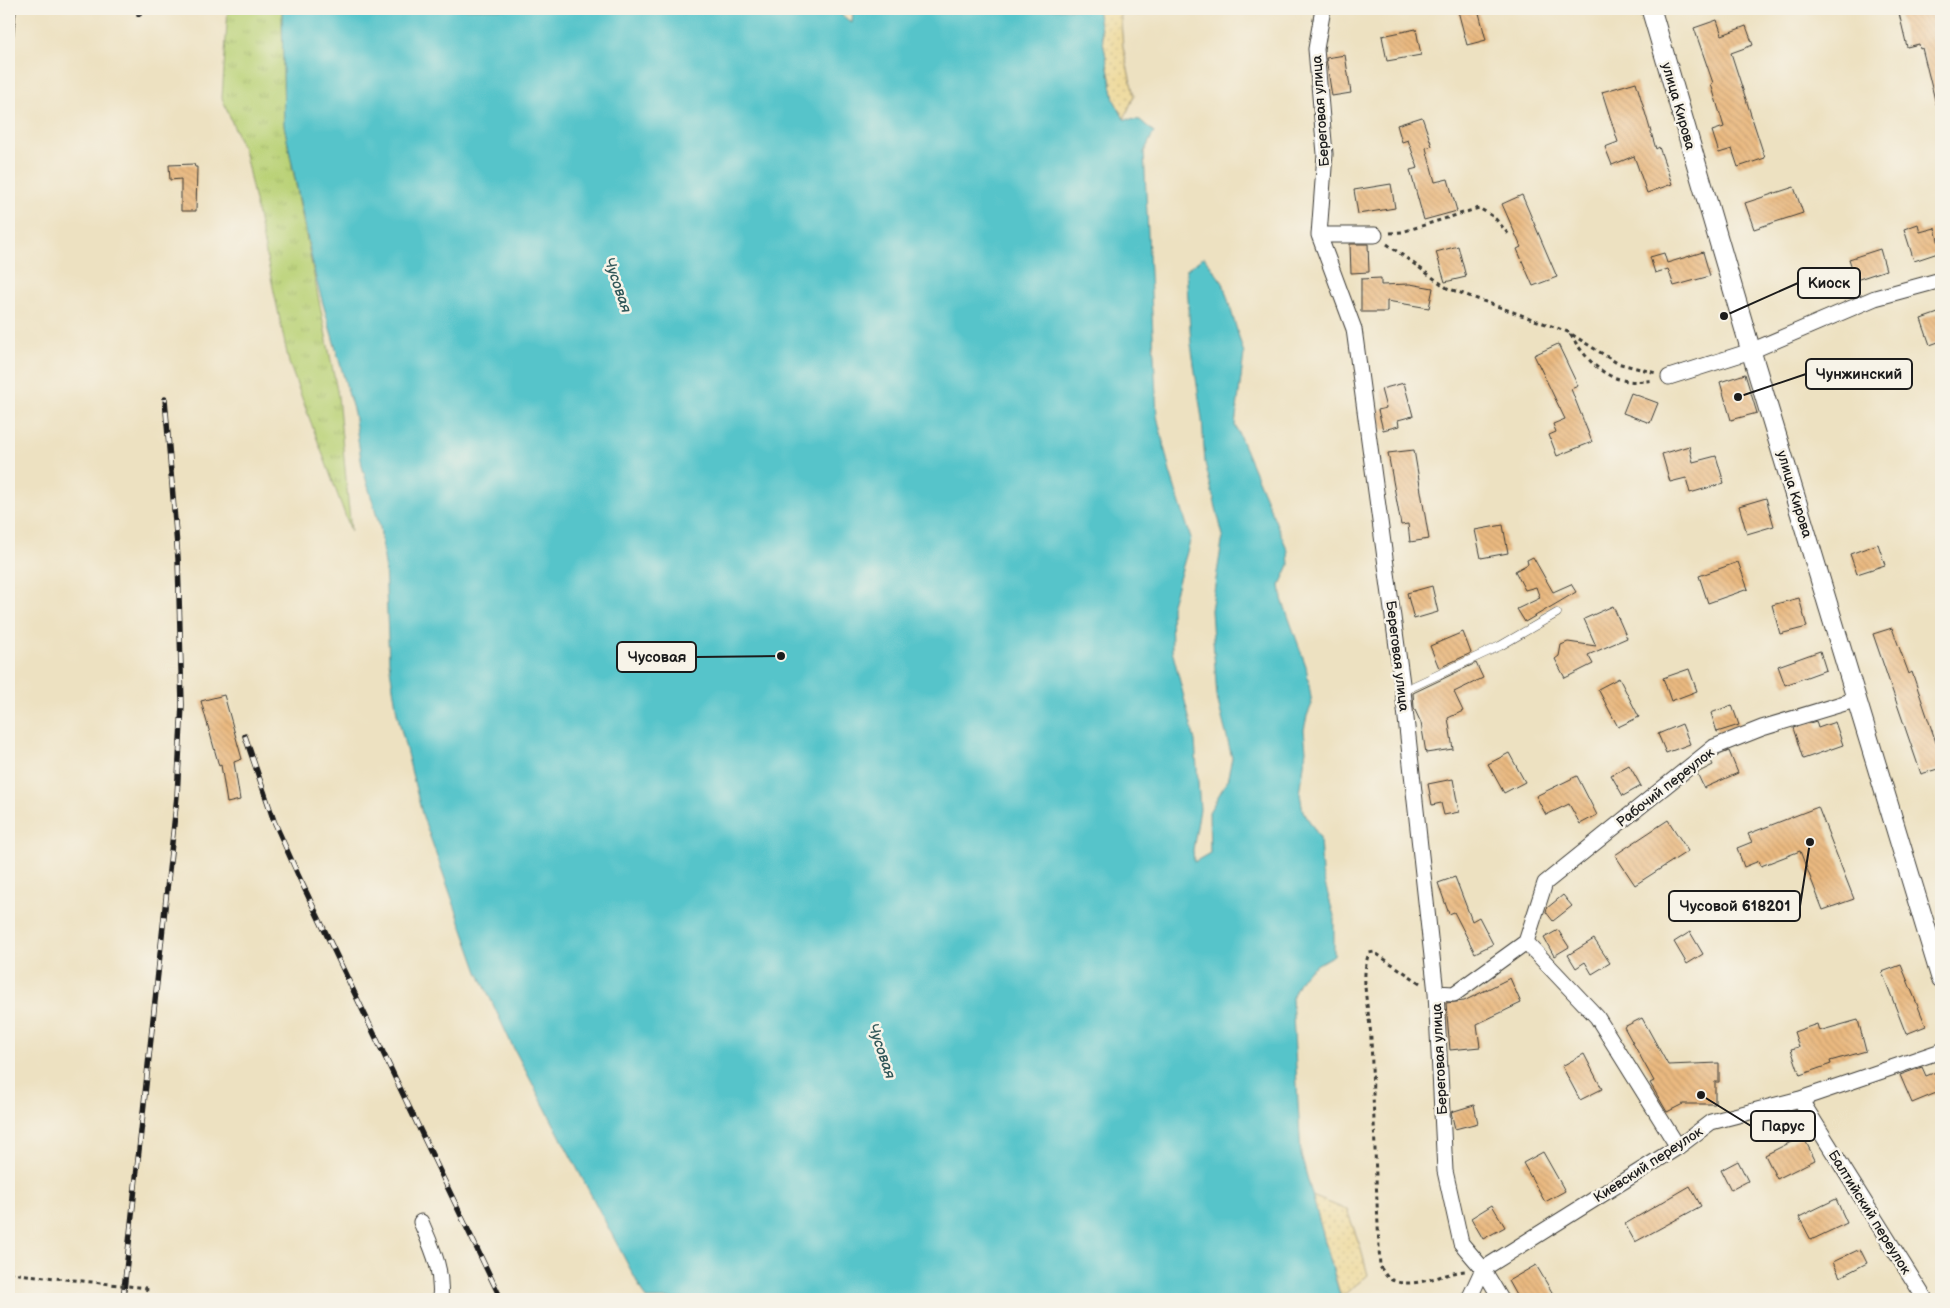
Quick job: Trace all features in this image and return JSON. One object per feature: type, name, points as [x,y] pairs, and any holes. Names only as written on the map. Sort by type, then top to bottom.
[{"type":"street","name":"Береговая улица","points":[[1324,9],[1316,49],[1325,154],[1318,236],[1354,329],[1403,691],[1436,993],[1444,1171],[1461,1243],[1483,1269],[1501,1299]]},
{"type":"street","name":"улица Кирова","points":[[1651,9],[1751,351],[1941,978]]},
{"type":"street","points":[[1318,236],[1374,235]]},
{"type":"street","points":[[1669,377],[1751,351],[1875,298],[1941,280]]},
{"type":"street","name":"Рабочий переулок","points":[[1526,942],[1545,883],[1714,747],[1762,728],[1858,699]]},
{"type":"street","points":[[1436,993],[1454,994],[1526,942],[1597,1017],[1678,1147]]},
{"type":"street","name":"Киевский переулок","points":[[1483,1269],[1678,1147],[1710,1122],[1800,1099],[1941,1051]]},
{"type":"street","name":"Балтийский переулок","points":[[1800,1099],[1925,1299]]},
{"type":"street","points":[[421,1222],[437,1258],[441,1288],[440,1299]]},
{"type":"street","points":[[1469,1299],[1483,1269]]},
{"type":"lane","points":[[1403,691],[1500,646],[1557,613]]},
{"type":"path","points":[[1138,9],[1141,14],[1146,9]]},
{"type":"path","points":[[1374,235],[1402,232],[1479,208],[1494,217],[1510,236]]},
{"type":"path","points":[[1374,235],[1447,288],[1568,332],[1617,363],[1669,377]]},
{"type":"path","points":[[1568,332],[1582,353],[1599,369],[1622,381],[1636,382],[1669,377]]},
{"type":"path","points":[[1436,993],[1374,952],[1369,953],[1365,963],[1365,976],[1371,1038],[1374,1158],[1380,1267],[1390,1279],[1410,1284],[1450,1272],[1483,1269]]},
{"type":"path","points":[[9,1273],[147,1288],[146,1299]]},
{"type":"green space","points":[[228,9],[282,9],[284,125],[338,396],[351,531],[289,363],[245,154],[222,98]]},
{"type":"sand","points":[[1097,9],[1120,9],[1123,47],[1134,96],[1124,119],[1114,100]]},
{"type":"sand","points":[[1312,1196],[1347,1210],[1360,1246],[1368,1275],[1341,1297]]},
{"type":"water","name":"Чусовая","points":[[282,9],[834,9],[852,23],[853,9],[1097,9],[1114,100],[1124,119],[1140,120],[1154,132],[1144,152],[1157,416],[1170,472],[1191,538],[1171,607],[1172,650],[1195,741],[1200,809],[1193,850],[1194,862],[1210,853],[1209,812],[1227,781],[1232,758],[1217,698],[1211,610],[1223,536],[1205,463],[1202,419],[1191,344],[1186,270],[1204,257],[1223,283],[1244,354],[1235,425],[1288,551],[1289,565],[1280,585],[1282,599],[1306,666],[1312,704],[1304,730],[1306,750],[1300,794],[1303,811],[1320,838],[1322,873],[1334,916],[1334,955],[1318,964],[1303,976],[1292,998],[1301,1155],[1341,1299],[646,1299],[511,1043],[478,972],[422,814],[397,713],[389,662],[385,565],[380,527],[362,466],[354,413],[316,279],[284,125]]},
{"type":"building","points":[[1478,9],[1486,40],[1467,45],[1458,11]]},
{"type":"building","points":[[1898,9],[1938,9],[1941,23],[1941,104],[1936,104],[1922,48],[1920,49],[1919,44],[1907,47]]},
{"type":"building","points":[[1717,20],[1722,35],[1746,26],[1753,45],[1731,53],[1765,158],[1738,167],[1732,149],[1719,153],[1712,131],[1724,127],[1711,84],[1713,83],[1694,28]]},
{"type":"building","points":[[1416,29],[1421,55],[1387,61],[1382,36]]},
{"type":"building","points":[[1345,55],[1351,93],[1332,96],[1326,58]]},
{"type":"building","points":[[1636,82],[1656,149],[1659,147],[1672,184],[1647,193],[1634,156],[1612,165],[1605,147],[1618,142],[1602,92]]},
{"type":"building","points":[[1422,117],[1432,146],[1426,148],[1435,182],[1448,179],[1457,211],[1424,220],[1410,170],[1418,168],[1408,140],[1402,142],[1397,125]]},
{"type":"building","points":[[194,164],[197,167],[196,211],[181,211],[181,179],[170,180],[169,165]]},
{"type":"building","points":[[1391,184],[1395,208],[1358,214],[1354,190]]},
{"type":"building","points":[[1794,187],[1803,213],[1754,229],[1745,203]]},
{"type":"building","points":[[1522,195],[1557,277],[1533,286],[1517,249],[1521,247],[1502,204]]},
{"type":"building","points":[[1918,224],[1920,232],[1935,228],[1941,252],[1914,261],[1904,229]]},
{"type":"building","points":[[1350,244],[1368,244],[1369,272],[1351,273]]},
{"type":"building","points":[[1458,246],[1466,277],[1445,282],[1436,252]]},
{"type":"building","points":[[1880,249],[1886,270],[1856,280],[1849,259]]},
{"type":"building","points":[[1703,252],[1710,276],[1674,286],[1668,269],[1655,273],[1650,257],[1664,253],[1667,263]]},
{"type":"building","points":[[1381,278],[1381,285],[1410,284],[1433,288],[1429,308],[1387,301],[1387,312],[1361,312],[1361,279]]},
{"type":"building","points":[[1941,312],[1941,341],[1930,345],[1921,319]]},
{"type":"building","points":[[1558,344],[1578,386],[1571,389],[1592,442],[1557,456],[1549,435],[1556,432],[1553,424],[1565,419],[1534,355]]},
{"type":"building","points":[[1745,374],[1757,413],[1731,420],[1720,382]]},
{"type":"building","points":[[1404,383],[1413,416],[1398,420],[1399,426],[1383,430],[1378,410],[1386,408],[1381,389]]},
{"type":"building","points":[[1631,393],[1658,403],[1650,423],[1623,413]]},
{"type":"building","points":[[1689,446],[1693,462],[1716,456],[1724,483],[1690,493],[1686,478],[1670,482],[1662,454]]},
{"type":"building","points":[[1414,450],[1429,539],[1410,542],[1408,524],[1401,525],[1388,453]]},
{"type":"building","points":[[1766,498],[1774,526],[1747,534],[1739,506]]},
{"type":"building","points":[[1503,525],[1508,553],[1481,558],[1475,530]]},
{"type":"building","points":[[1878,544],[1885,565],[1857,574],[1850,554]]},
{"type":"building","points":[[1533,557],[1553,592],[1571,584],[1576,592],[1525,622],[1517,609],[1540,598],[1536,587],[1525,590],[1515,571],[1528,564],[1527,560]]},
{"type":"building","points":[[1738,562],[1748,589],[1708,603],[1699,576]]},
{"type":"building","points":[[1432,586],[1438,612],[1414,619],[1407,593]]},
{"type":"building","points":[[1799,598],[1807,627],[1780,634],[1772,605]]},
{"type":"building","points":[[1613,606],[1627,638],[1588,655],[1593,664],[1565,678],[1555,659],[1559,656],[1561,645],[1568,642],[1596,646],[1584,619]]},
{"type":"building","points":[[1892,628],[1909,674],[1912,672],[1941,757],[1941,768],[1921,774],[1873,634]]},
{"type":"building","points":[[1463,632],[1471,653],[1439,668],[1430,646]]},
{"type":"building","points":[[1820,651],[1826,670],[1785,685],[1778,666]]},
{"type":"building","points":[[1476,663],[1483,678],[1454,692],[1463,711],[1448,718],[1453,749],[1426,753],[1421,723],[1414,708],[1413,693]]},
{"type":"building","points":[[1689,669],[1697,691],[1671,701],[1663,678]]},
{"type":"building","points":[[1619,678],[1639,717],[1618,727],[1598,689]]},
{"type":"building","points":[[224,695],[242,759],[234,762],[240,800],[227,803],[221,765],[219,766],[201,701]]},
{"type":"building","points":[[1732,705],[1739,725],[1717,732],[1711,713]]},
{"type":"building","points":[[1816,721],[1818,728],[1835,722],[1843,745],[1803,759],[1793,728]]},
{"type":"building","points":[[1682,724],[1690,744],[1666,753],[1658,734]]},
{"type":"building","points":[[1729,751],[1738,773],[1704,788],[1697,773],[1713,765],[1711,761]]},
{"type":"building","points":[[1509,753],[1525,782],[1504,793],[1488,764]]},
{"type":"building","points":[[1629,765],[1641,786],[1623,796],[1611,775]]},
{"type":"building","points":[[1577,776],[1597,815],[1580,824],[1569,804],[1546,815],[1536,796]]},
{"type":"building","points":[[1453,779],[1459,812],[1444,815],[1441,803],[1432,805],[1428,784]]},
{"type":"building","points":[[1818,807],[1854,899],[1823,910],[1800,851],[1761,866],[1759,861],[1744,867],[1737,848],[1752,842],[1748,834]]},
{"type":"building","points":[[1668,820],[1688,851],[1635,885],[1615,855]]},
{"type":"building","points":[[1455,877],[1472,921],[1479,917],[1493,944],[1475,953],[1454,912],[1449,914],[1438,883]]},
{"type":"building","points":[[1563,895],[1572,906],[1553,921],[1546,912],[1547,908]]},
{"type":"building","points":[[1558,930],[1569,947],[1554,956],[1544,938]]},
{"type":"building","points":[[1690,932],[1703,954],[1687,964],[1674,942]]},
{"type":"building","points":[[1594,939],[1610,963],[1592,974],[1585,962],[1576,968],[1568,955]]},
{"type":"building","points":[[1901,965],[1926,1026],[1906,1034],[1882,972]]},
{"type":"building","points":[[1510,978],[1521,1003],[1477,1024],[1480,1047],[1450,1050],[1446,1003],[1464,1001]]},
{"type":"building","points":[[1642,1018],[1668,1065],[1719,1063],[1719,1082],[1715,1082],[1715,1104],[1683,1104],[1667,1112],[1650,1083],[1654,1081],[1624,1027]]},
{"type":"building","points":[[1858,1020],[1866,1051],[1830,1061],[1831,1064],[1800,1075],[1791,1049],[1799,1047],[1794,1032],[1817,1024],[1819,1031]]},
{"type":"building","points":[[1584,1054],[1602,1089],[1580,1100],[1562,1066]]},
{"type":"building","points":[[1922,1067],[1926,1076],[1941,1070],[1941,1091],[1912,1103],[1900,1075]]},
{"type":"building","points":[[1474,1105],[1478,1123],[1455,1129],[1451,1112]]},
{"type":"building","points":[[1803,1136],[1815,1160],[1777,1179],[1765,1155]]},
{"type":"building","points":[[1543,1152],[1565,1191],[1545,1202],[1523,1163]]},
{"type":"building","points":[[1738,1161],[1748,1181],[1731,1190],[1721,1170]]},
{"type":"building","points":[[1690,1186],[1701,1206],[1635,1242],[1625,1224]]},
{"type":"building","points":[[1836,1199],[1847,1223],[1811,1240],[1799,1217]]},
{"type":"building","points":[[1492,1205],[1505,1227],[1483,1239],[1471,1218]]},
{"type":"building","points":[[1860,1249],[1867,1263],[1840,1277],[1833,1262]]},
{"type":"building","points":[[1536,1265],[1556,1299],[1518,1299],[1508,1281]]},
{"type":"railway","points":[[9,58],[14,9]]},
{"type":"railway","points":[[139,9],[139,14]]},
{"type":"railway","points":[[123,1299],[177,796],[182,705],[178,558],[165,399]]},
{"type":"railway","points":[[245,736],[274,821],[299,877],[501,1299]]},
{"type":"place","name":"Киоск","points":[[1724,316]]},
{"type":"place","name":"Чунжинский","points":[[1738,397]]},
{"type":"place","name":"Чусовая","points":[[781,656]]},
{"type":"place","name":"Чусовой 618201","points":[[1810,842]]},
{"type":"place","name":"Парус","points":[[1701,1095]]}]
